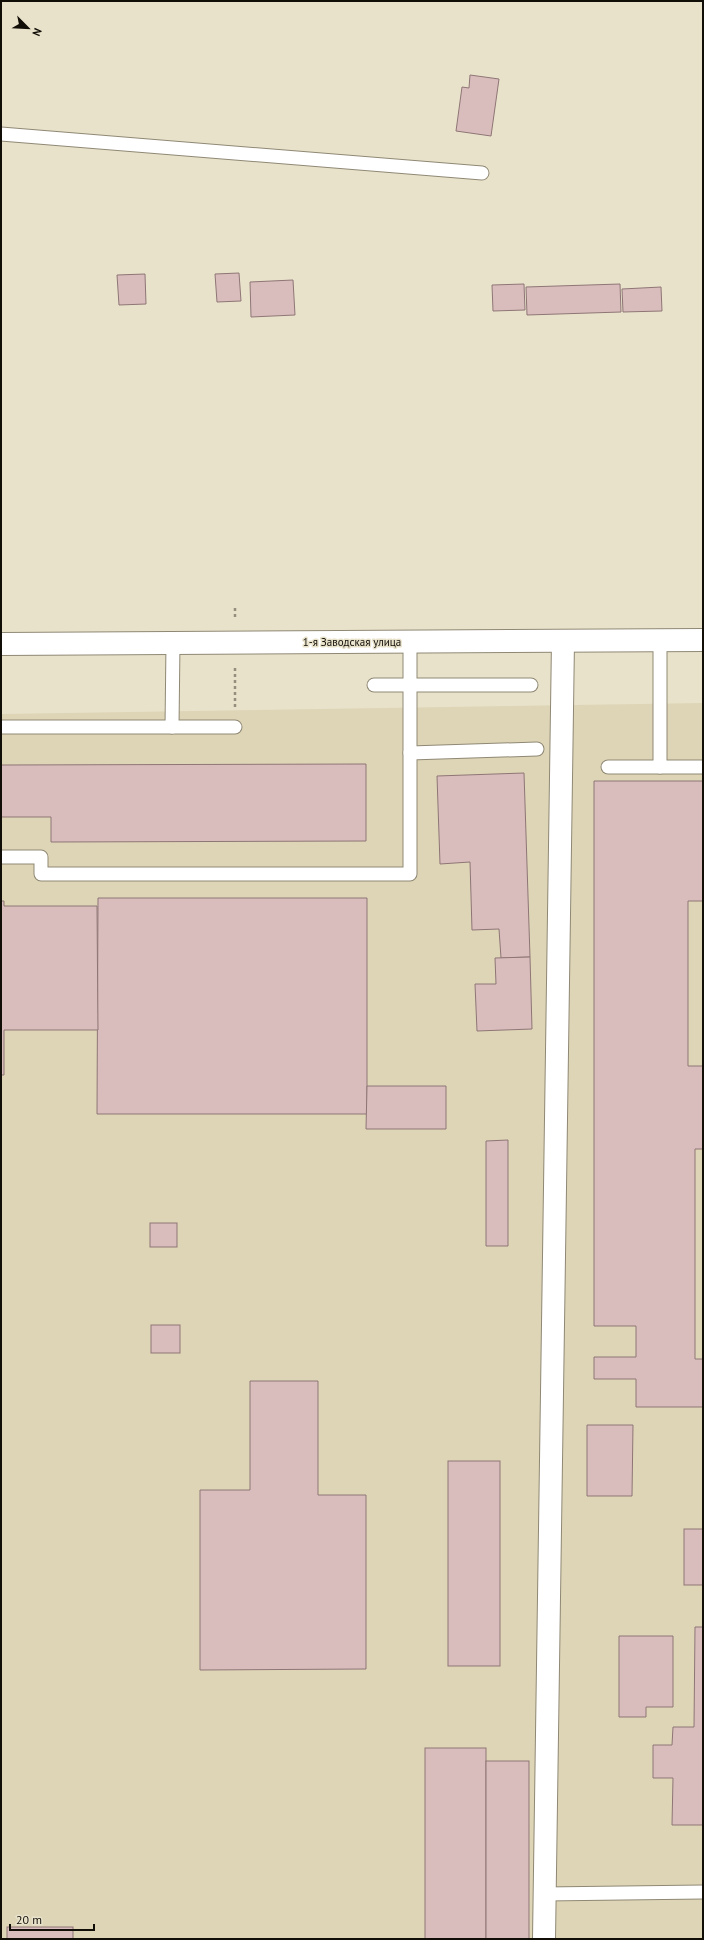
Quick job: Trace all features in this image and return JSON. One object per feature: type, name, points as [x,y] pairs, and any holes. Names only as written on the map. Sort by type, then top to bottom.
[{"type":"street","name":"1-я Заводская улица","points":[[1,644],[703,640]]},
{"type":"street","points":[[544,1939],[563,641]]},
{"type":"lane","points":[[1,134],[482,173]]},
{"type":"lane","points":[[660,640],[660,767]]},
{"type":"lane","points":[[1,857],[41,857],[41,874],[410,874],[410,642]]},
{"type":"lane","points":[[172,727],[173,643]]},
{"type":"lane","points":[[374,685],[531,685]]},
{"type":"lane","points":[[1,727],[235,727]]},
{"type":"lane","points":[[410,753],[537,749]]},
{"type":"lane","points":[[608,767],[703,767]]},
{"type":"lane","points":[[544,1894],[703,1892]]},
{"type":"path","points":[[235,608],[235,620]]},
{"type":"path","points":[[235,665],[235,727]]},
{"type":"shaded area","points":[[703,703],[703,1939],[1,1939],[1,714]]},
{"type":"building","points":[[470,75],[499,79],[491,136],[456,131],[462,87],[469,88]]},
{"type":"building","points":[[239,273],[241,301],[217,302],[215,274]]},
{"type":"building","points":[[145,274],[146,304],[119,305],[117,275]]},
{"type":"building","points":[[293,280],[295,315],[251,317],[250,282]]},
{"type":"building","points":[[524,284],[525,310],[493,311],[492,285]]},
{"type":"building","points":[[620,284],[621,312],[527,315],[526,287]]},
{"type":"building","points":[[661,287],[662,311],[623,312],[622,289]]},
{"type":"building","points":[[366,764],[366,841],[51,842],[51,817],[1,817],[1,765]]},
{"type":"building","points":[[524,773],[530,957],[501,958],[499,929],[472,930],[470,862],[440,864],[437,776]]},
{"type":"building","points":[[594,781],[703,781],[703,901],[688,901],[688,1066],[703,1066],[703,1149],[695,1149],[695,1359],[703,1359],[703,1407],[636,1407],[636,1379],[594,1379],[594,1357],[636,1357],[636,1326],[594,1326]]},
{"type":"building","points":[[98,898],[367,898],[367,1114],[97,1114]]},
{"type":"building","points":[[1,901],[4,901],[4,906],[97,906],[98,1030],[4,1030],[4,1075],[1,1075]]},
{"type":"building","points":[[530,957],[532,1029],[477,1031],[475,984],[496,984],[495,958]]},
{"type":"building","points":[[367,1086],[446,1086],[446,1129],[366,1129]]},
{"type":"building","points":[[508,1140],[508,1246],[486,1246],[486,1141]]},
{"type":"building","points":[[150,1223],[177,1223],[177,1247],[150,1247]]},
{"type":"building","points":[[151,1325],[180,1325],[180,1353],[151,1353]]},
{"type":"building","points":[[250,1381],[318,1381],[318,1495],[366,1495],[366,1669],[200,1670],[200,1490],[250,1490]]},
{"type":"building","points":[[587,1425],[633,1425],[632,1496],[587,1496]]},
{"type":"building","points":[[448,1461],[500,1461],[500,1666],[448,1666]]},
{"type":"building","points":[[684,1529],[703,1529],[703,1585],[684,1585]]},
{"type":"building","points":[[695,1627],[703,1627],[703,1825],[672,1825],[673,1778],[653,1778],[653,1745],[672,1745],[673,1727],[694,1727]]},
{"type":"building","points":[[619,1636],[673,1636],[673,1707],[646,1707],[646,1717],[619,1717]]},
{"type":"building","points":[[425,1748],[486,1748],[486,1939],[425,1939]]},
{"type":"building","points":[[486,1761],[529,1761],[529,1939],[486,1939]]},
{"type":"building","points":[[7,1927],[73,1927],[73,1939],[7,1939]]}]
